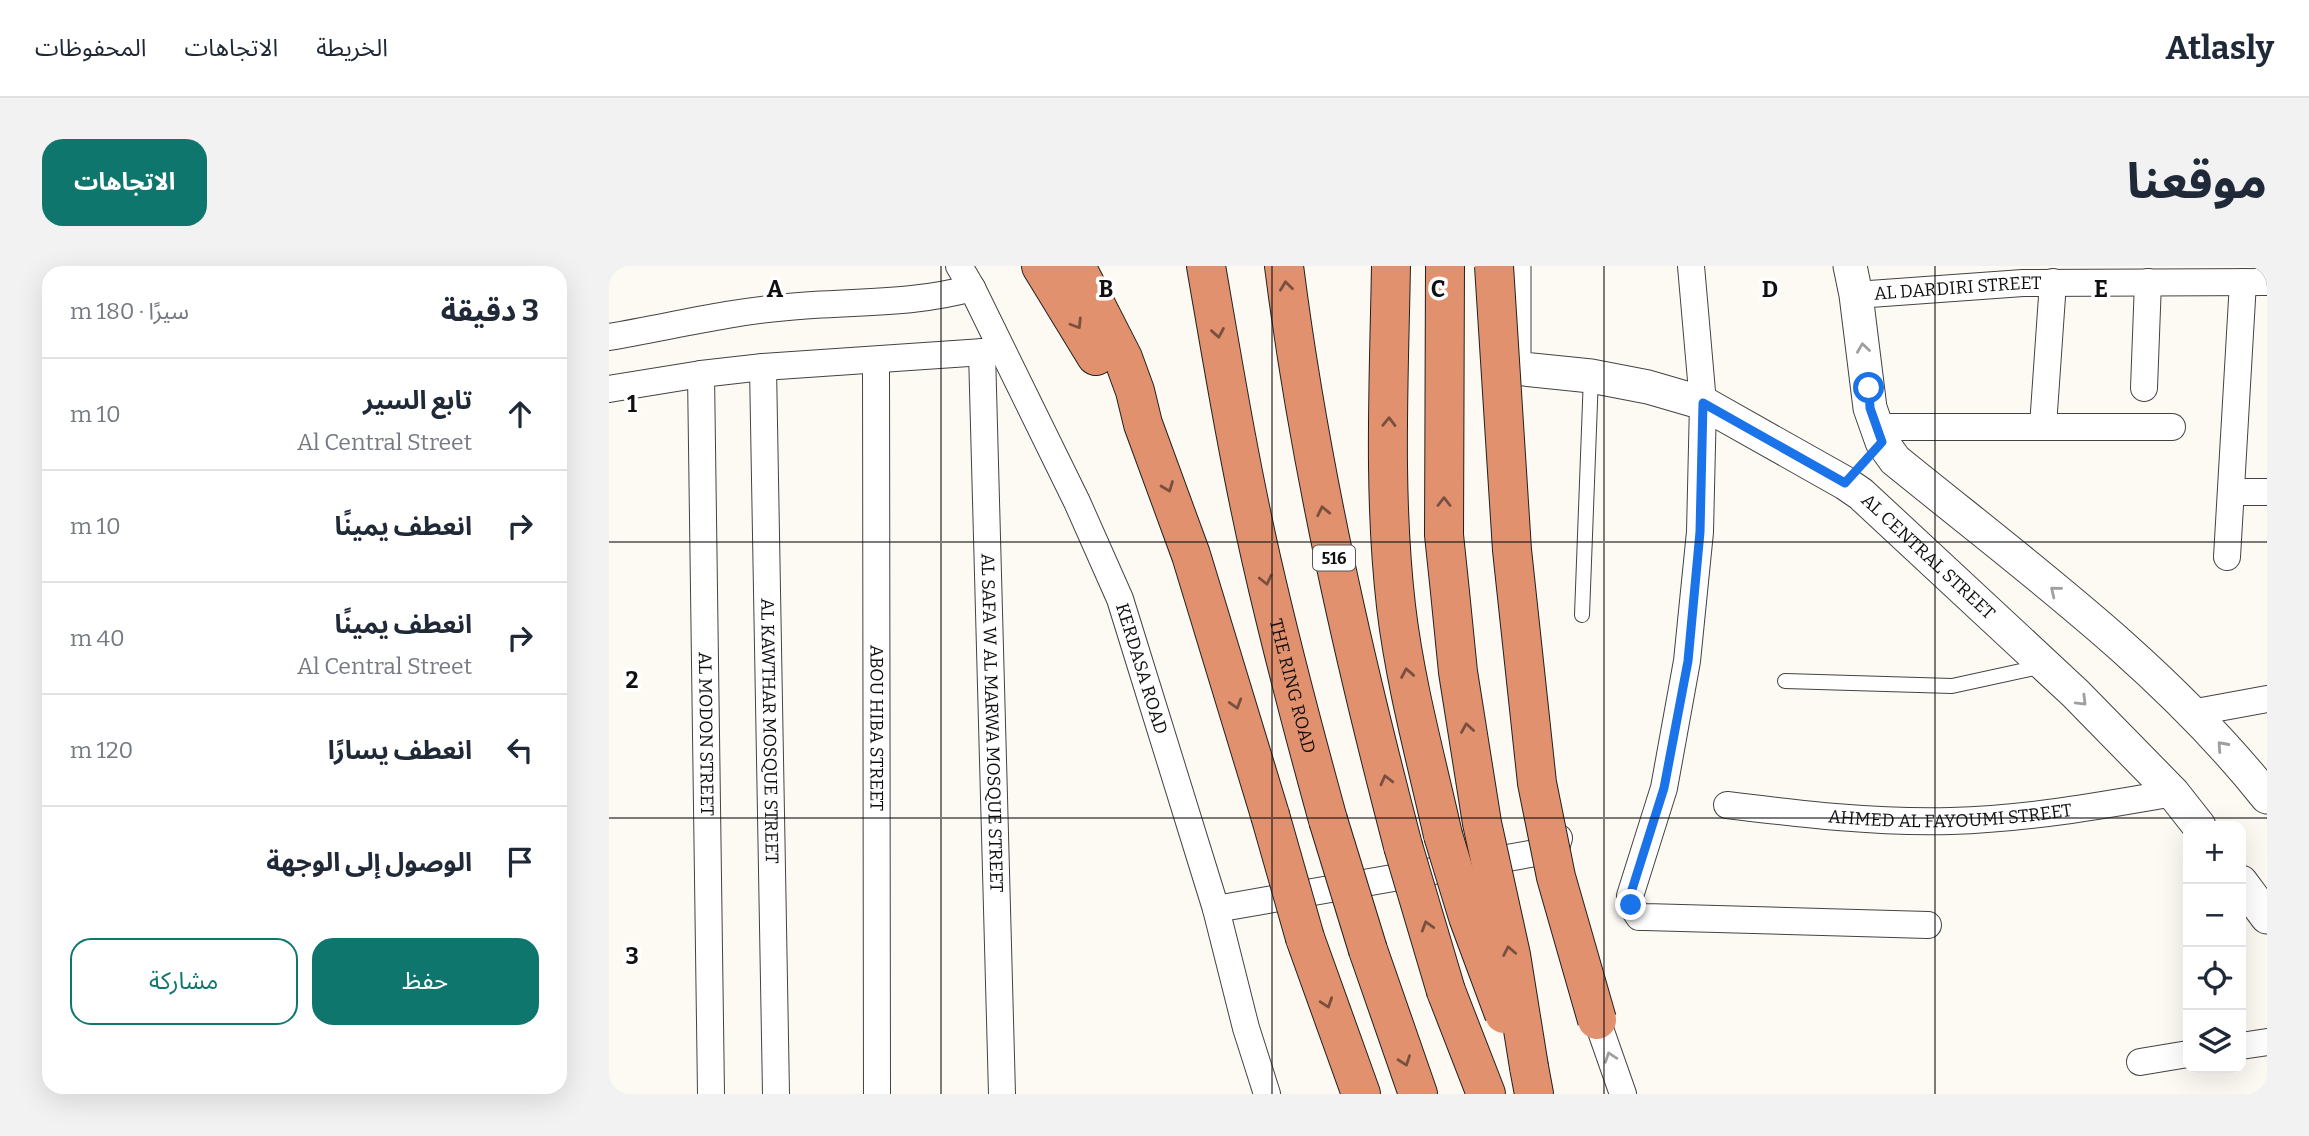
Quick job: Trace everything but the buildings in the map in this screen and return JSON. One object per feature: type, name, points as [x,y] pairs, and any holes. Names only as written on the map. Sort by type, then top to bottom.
[{"type":"highway","points":[[1041,266],[1103,366],[1143,424]]},
{"type":"highway","points":[[1076,266],[1123,358],[1143,424],[1192,555],[1305,939],[1361,1094]]},
{"type":"highway","name":"THE RING ROAD","points":[[1206,266],[1233,424],[1292,689],[1368,950],[1417,1094]]},
{"type":"highway","name":"516","points":[[1284,266],[1321,497],[1358,672],[1402,846],[1446,991],[1486,1094]]},
{"type":"highway","points":[[1391,266],[1388,453],[1390,530],[1395,594],[1409,683],[1443,835],[1468,917],[1495,994],[1532,1080]]},
{"type":"highway","points":[[1445,266],[1444,535],[1458,672],[1479,809],[1511,955],[1532,1080]]},
{"type":"highway","points":[[1494,266],[1512,550],[1537,783],[1556,877],[1597,1020]]},
{"type":"street","points":[[1216,909],[1527,855],[1547,851],[1556,845],[1561,825],[1537,672],[1514,368],[1514,266]]},
{"type":"street","points":[[1691,266],[1703,403],[1700,532],[1688,661],[1664,788],[1630,896],[1631,905],[1639,917],[1645,918],[1928,925]]},
{"type":"street","name":"AL DARDIRI STREET","points":[[1853,280],[2022,275],[2053,282],[2087,274],[2148,282],[2195,274],[2255,282]]},
{"type":"street","points":[[609,337],[783,307],[909,301],[941,296],[966,277]]},
{"type":"street","name":"KERDASA ROAD","points":[[966,277],[993,351],[1077,502],[1120,599],[1216,909],[1246,1028],[1267,1094]]},
{"type":"street","points":[[1853,280],[1870,408],[1878,435],[1895,460],[2123,647],[2264,789]]},
{"type":"street","points":[[2043,426],[2053,282]]},
{"type":"street","points":[[2144,388],[2148,282]]},
{"type":"street","points":[[2227,557],[2231,492],[2255,282]]},
{"type":"street","points":[[609,389],[701,374],[993,351]]},
{"type":"street","name":"AL SAFA W AL MARWA MOSQUE STREET","points":[[993,351],[1002,1094]]},
{"type":"street","name":"ABOU HIBA STREET","points":[[876,360],[877,1094]]},
{"type":"street","name":"AL KAWTHAR MOSQUE STREET","points":[[763,368],[776,1094]]},
{"type":"street","name":"AL CENTRAL STREET","points":[[1514,368],[1591,376],[1648,387],[1703,403],[1845,483],[1861,494],[2046,666],[2173,793],[2195,821]]},
{"type":"street","name":"AL MODON STREET","points":[[701,374],[711,1094]]},
{"type":"street","points":[[1878,435],[2043,426],[2172,427]]},
{"type":"street","points":[[1845,483],[1878,435]]},
{"type":"street","points":[[2231,492],[2267,492]]},
{"type":"street","points":[[2191,713],[2267,699]]},
{"type":"street","name":"AHMED AL FAYOUMI STREET","points":[[1727,804],[1838,818],[1951,821],[2062,813],[2173,793]]},
{"type":"street","points":[[2242,884],[2267,917]]},
{"type":"street","points":[[1597,1020],[1623,1094]]},
{"type":"street","points":[[2246,1045],[2267,1042]]},
{"type":"street","points":[[2140,1062],[2183,1055]]},
{"type":"lane","points":[[1582,615],[1591,376]]},
{"type":"lane","points":[[1785,681],[1952,686],[2046,666]]},
{"type":"route","points":[[1631,905],[1630,896],[1664,788],[1688,661],[1700,532],[1703,403],[1845,483],[1882,442],[1870,408],[1869,388]]}]
